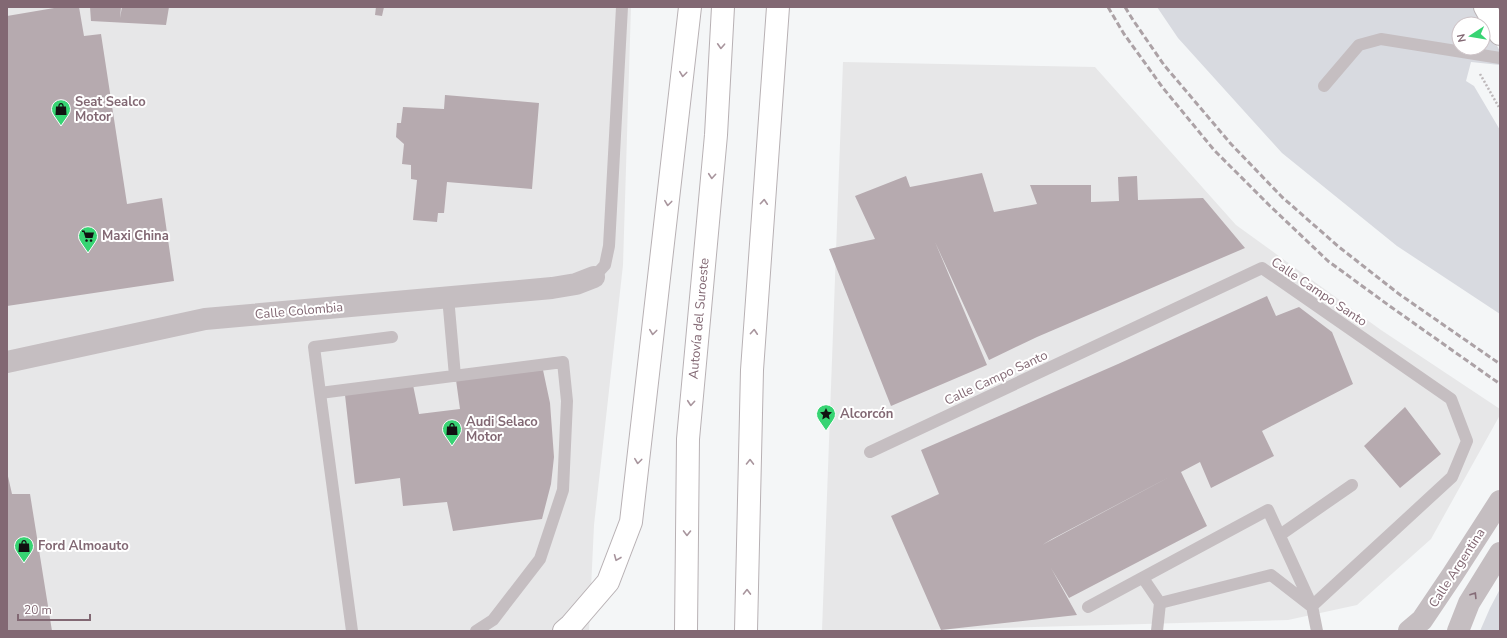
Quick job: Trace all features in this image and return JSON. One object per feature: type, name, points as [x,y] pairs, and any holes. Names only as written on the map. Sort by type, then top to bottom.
[{"type":"main road","points":[[564,631],[608,582],[631,522],[690,7]]},
{"type":"main road","name":"Autovía del Suroeste","points":[[686,631],[688,439],[716,135],[723,7]]},
{"type":"main road","points":[[746,631],[752,370],[778,7]]},
{"type":"main road","points":[[1485,7],[1500,34]]},
{"type":"street","name":"Calle Colombia","points":[[7,362],[205,319],[552,288],[576,284],[594,277]]},
{"type":"street","name":"Calle Argentina","points":[[1409,631],[1422,620],[1500,501]]},
{"type":"street","points":[[1458,631],[1469,603],[1500,553]]},
{"type":"lane","points":[[594,277],[605,265],[609,246],[622,7]]},
{"type":"lane","points":[[1324,86],[1359,45],[1381,39],[1451,50]]},
{"type":"lane","points":[[1487,56],[1500,58]]},
{"type":"lane","name":"Calle Campo Santo","points":[[870,452],[1262,268],[1451,399],[1467,441],[1452,477],[1312,606]]},
{"type":"lane","points":[[448,298],[455,376]]},
{"type":"lane","points":[[352,631],[314,347],[392,337]]},
{"type":"lane","points":[[320,393],[563,362],[567,401],[563,490],[540,559],[494,620],[476,631]]},
{"type":"lane","points":[[1280,535],[1352,485]]},
{"type":"lane","points":[[1088,607],[1268,510],[1312,606],[1317,631]]},
{"type":"lane","points":[[1160,603],[1271,575],[1312,606]]},
{"type":"lane","points":[[1144,578],[1160,603],[1157,631]]},
{"type":"path","points":[[1470,56],[1500,109]]},
{"type":"shaded area","points":[[7,7],[631,7],[623,265],[594,525],[589,631],[7,631]]},
{"type":"shaded area","points":[[1157,7],[1474,7],[1479,16],[1451,16],[1451,56],[1491,56],[1491,36],[1500,51],[1500,65],[1471,62],[1466,81],[1474,86],[1500,130],[1500,314],[1397,246],[1282,153],[1178,38]]},
{"type":"shaded area","points":[[843,62],[1095,67],[1236,225],[1381,330],[1500,409],[1500,415],[1431,539],[1357,605],[1288,620],[889,631],[822,631]]},
{"type":"shaded area","points":[[1500,589],[1500,631],[1480,631],[1490,608]]},
{"type":"building","points":[[60,7],[79,7],[84,36],[101,34],[127,204],[162,198],[174,281],[7,306],[7,16]]},
{"type":"building","points":[[90,7],[121,7],[120,18],[122,7],[169,7],[166,25],[91,21]]},
{"type":"building","points":[[376,7],[384,7],[382,16],[375,15]]},
{"type":"building","points":[[445,95],[539,103],[532,189],[447,182],[444,213],[438,213],[437,222],[413,220],[417,180],[411,179],[411,165],[402,164],[404,144],[396,137],[397,123],[401,123],[403,107],[444,109]]},
{"type":"building","points":[[982,173],[994,212],[1037,204],[1030,185],[1091,185],[1091,202],[1119,201],[1118,177],[1137,176],[1138,200],[1203,198],[1245,248],[1037,337],[989,360],[935,242],[987,365],[891,406],[829,249],[875,239],[855,196],[906,176],[910,187]]},
{"type":"building","points":[[1267,296],[1276,316],[1299,307],[1332,332],[1353,384],[1262,431],[1274,456],[1211,488],[1200,462],[1181,472],[1207,526],[1069,598],[1051,568],[1077,615],[941,630],[891,516],[939,494],[921,450],[1118,364]],"holes":[[[1173,475],[1042,545],[1052,539]]]},
{"type":"building","name":"Audi Selaco Motor","points":[[543,370],[550,403],[554,457],[551,484],[542,519],[453,531],[447,502],[403,506],[400,478],[355,484],[345,395],[413,385],[419,414],[460,409],[456,380]]},
{"type":"building","points":[[1405,407],[1441,454],[1400,488],[1364,446]]},
{"type":"building","name":"Ford Almoauto","points":[[7,472],[12,494],[30,494],[52,631],[7,631]]},
{"type":"railway","points":[[1108,7],[1124,34],[1163,88],[1214,150],[1269,205],[1328,261],[1500,384]]},
{"type":"railway","points":[[1125,7],[1164,65],[1231,144],[1282,197],[1339,247],[1399,294],[1500,364]]},
{"type":"place","name":"Seat Sealco Motor","points":[[61,126]]},
{"type":"place","name":"Maxi China","points":[[88,253]]},
{"type":"place","name":"Alcorcón","points":[[826,431]]},
{"type":"place","name":"Audi Selaco Motor","points":[[452,446]]},
{"type":"place","name":"Ford Almoauto","points":[[24,563]]}]
